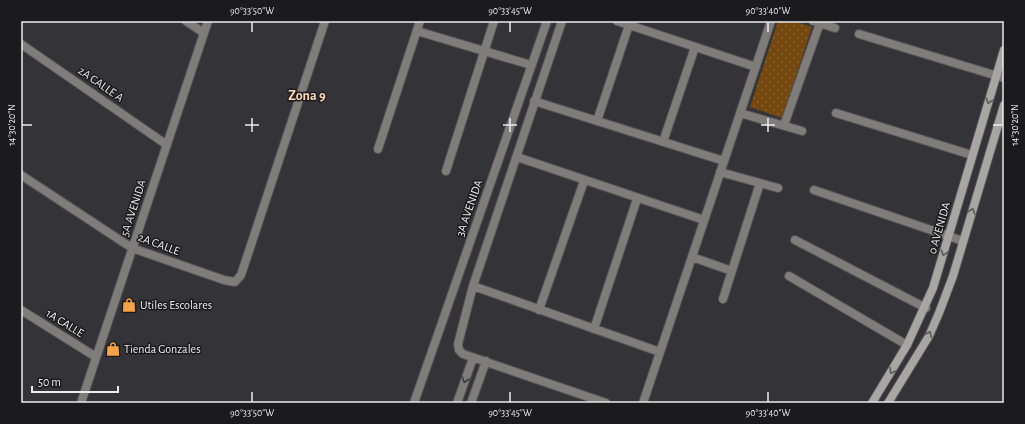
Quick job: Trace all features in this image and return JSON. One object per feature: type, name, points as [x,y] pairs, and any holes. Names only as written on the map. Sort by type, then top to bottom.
[{"type":"main road","name":"0 AVENIDA","points":[[872,403],[908,345],[926,308],[949,236],[972,155],[1000,77],[1004,50]]},
{"type":"main road","points":[[888,403],[929,336],[937,319],[963,241],[1004,105]]},
{"type":"street","points":[[186,21],[204,33]]},
{"type":"street","name":"5A AVENIDA","points":[[80,403],[208,21]]},
{"type":"street","name":"2A CALLE","points":[[21,175],[132,248],[224,280],[235,282],[241,275],[325,21]]},
{"type":"street","points":[[378,149],[420,21]]},
{"type":"street","points":[[446,171],[494,21]]},
{"type":"street","name":"3A AVENIDA","points":[[414,403],[547,21]]},
{"type":"street","points":[[562,21],[473,286],[458,344],[459,350],[463,354],[473,358],[486,361],[606,403]]},
{"type":"street","points":[[616,21],[756,67]]},
{"type":"street","points":[[643,403],[771,21]]},
{"type":"street","points":[[784,126],[816,22],[835,28]]},
{"type":"street","points":[[597,121],[629,25]]},
{"type":"street","points":[[417,31],[531,65]]},
{"type":"street","points":[[859,34],[1000,77]]},
{"type":"street","name":"2A CALLE A","points":[[21,44],[167,145]]},
{"type":"street","points":[[663,142],[695,47]]},
{"type":"street","points":[[534,101],[724,161]]},
{"type":"street","points":[[740,113],[802,131]]},
{"type":"street","points":[[836,114],[972,155]]},
{"type":"street","points":[[517,157],[637,199],[704,220]]},
{"type":"street","points":[[720,172],[778,188]]},
{"type":"street","points":[[539,310],[584,181]]},
{"type":"street","points":[[723,299],[760,183]]},
{"type":"street","points":[[814,190],[963,241]]},
{"type":"street","points":[[594,329],[637,199]]},
{"type":"street","points":[[795,240],[926,308]]},
{"type":"street","points":[[692,257],[732,271]]},
{"type":"street","points":[[789,276],[908,345]]},
{"type":"street","points":[[473,286],[660,352]]},
{"type":"street","name":"1A CALLE","points":[[21,310],[96,357]]},
{"type":"street","points":[[457,403],[473,358]]},
{"type":"street","points":[[471,403],[486,361]]},
{"type":"shaded area","points":[[778,21],[794,21],[812,27],[782,118],[750,107]]},
{"type":"place","name":"Utiles Escolares","points":[[129,305]]},
{"type":"place","name":"Tienda Gonzales","points":[[113,349]]},
{"type":"district","name":"Zona 9","points":[[307,95]]}]
